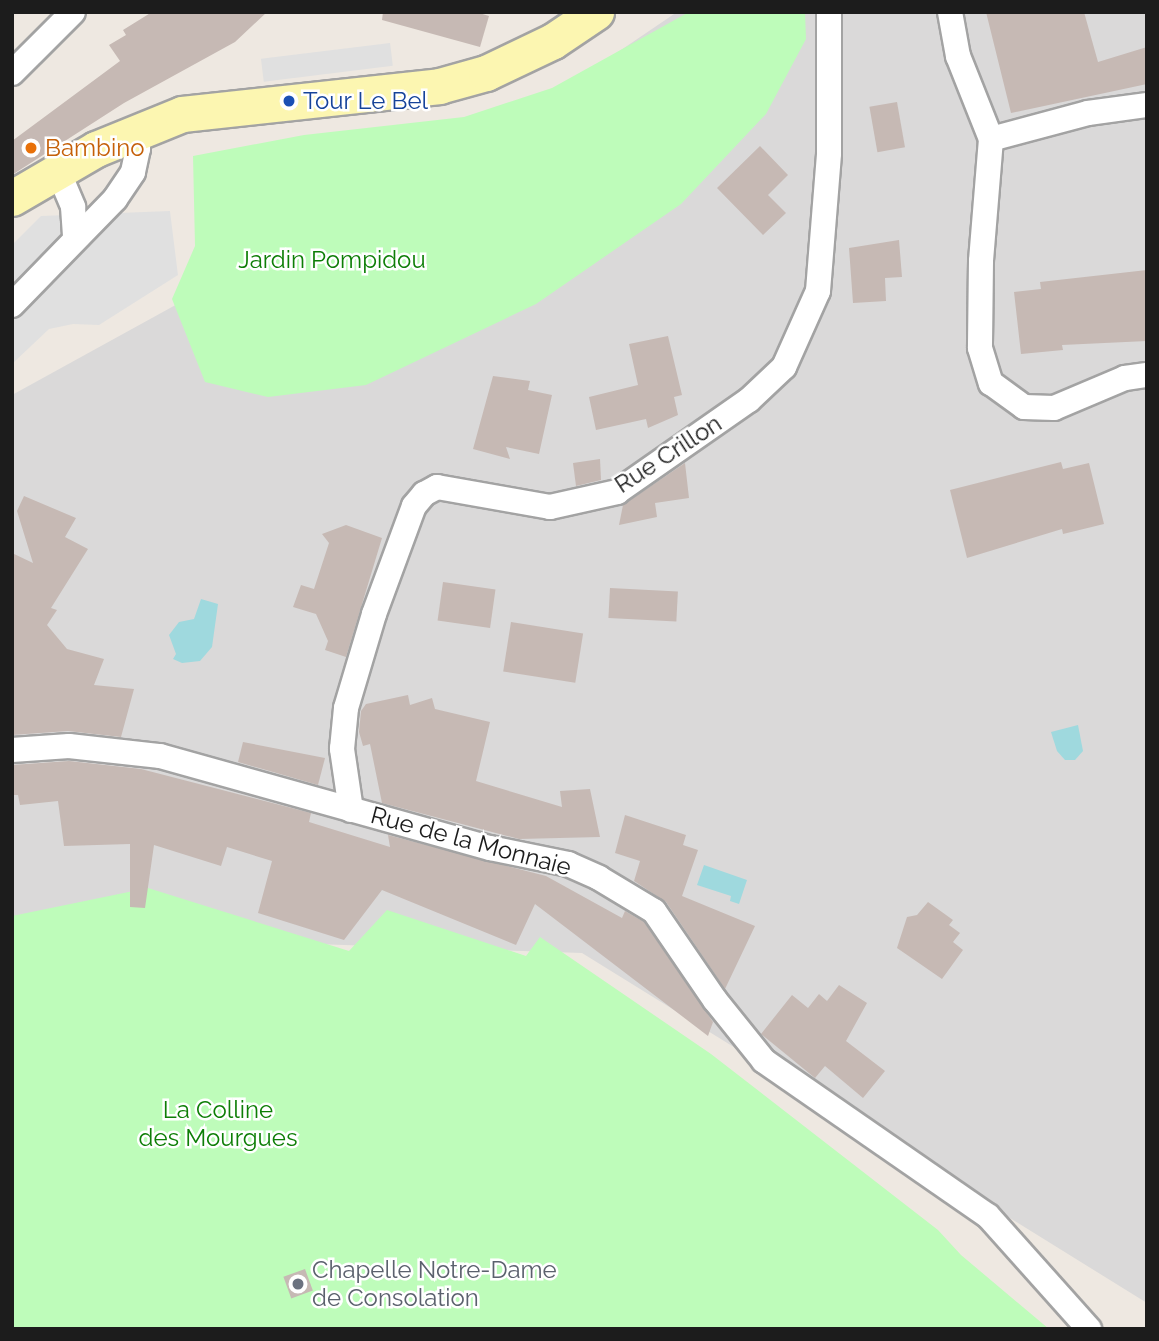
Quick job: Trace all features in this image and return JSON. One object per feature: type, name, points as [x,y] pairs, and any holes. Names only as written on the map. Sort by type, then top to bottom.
[{"type":"main road","points":[[12,198],[132,132],[210,109],[439,86],[486,73],[553,41],[596,12]]},
{"type":"street","points":[[12,73],[74,12]]},
{"type":"street","name":"Rue Crillon","points":[[351,810],[342,749],[346,708],[374,614],[414,506],[424,494],[437,487],[550,507],[617,492],[749,400],[784,367],[818,291],[829,153],[829,12]]},
{"type":"street","points":[[950,12],[958,56],[991,139],[980,336],[991,383],[1024,407],[1054,408],[1125,379],[1147,375]]},
{"type":"street","points":[[991,139],[1088,113],[1147,105]]},
{"type":"street","points":[[12,305],[115,200],[133,172],[138,149],[132,132]]},
{"type":"street","points":[[58,171],[73,207],[75,239]]},
{"type":"street","name":"Rue de la Monnaie","points":[[12,750],[69,746],[160,756],[490,848],[568,864],[610,884],[654,911],[715,1000],[764,1061],[988,1216],[1089,1329]]},
{"type":"shaded area","points":[[677,12],[1147,12],[1147,1303],[582,953],[12,934],[12,395],[543,103]]},
{"type":"shaded area","points":[[390,43],[393,66],[264,82],[261,59]]},
{"type":"shaded area","points":[[170,211],[178,275],[99,325],[73,324],[49,329],[12,364],[12,245],[41,216]]},
{"type":"green space","name":"Jardin Pompidou","points":[[689,12],[805,12],[806,39],[766,114],[681,204],[536,304],[366,385],[268,397],[205,382],[172,299],[195,246],[193,156],[304,135],[464,117],[552,88]]},
{"type":"green space","name":"La Colline des Mourgues","points":[[148,888],[349,951],[387,910],[526,956],[540,937],[711,1054],[938,1230],[961,1255],[1049,1329],[12,1329],[12,916]]},
{"type":"water","points":[[201,599],[218,604],[212,647],[200,661],[182,663],[173,659],[176,654],[169,635],[179,622],[194,619]]},
{"type":"water","points":[[1078,725],[1083,751],[1075,760],[1065,760],[1057,751],[1051,732]]},
{"type":"water","points":[[704,865],[747,880],[739,904],[730,901],[731,896],[697,885]]},
{"type":"building","points":[[152,12],[267,12],[235,42],[124,103],[12,175],[12,141],[120,61],[109,45],[126,35],[123,30]]},
{"type":"building","points":[[383,12],[476,12],[489,16],[480,47],[382,20]]},
{"type":"building","points":[[986,12],[1084,12],[1098,62],[1147,47],[1147,84],[1011,113]]},
{"type":"building","points":[[897,102],[905,147],[877,152],[869,107]]},
{"type":"building","points":[[760,146],[788,175],[768,195],[786,213],[763,235],[717,188]]},
{"type":"building","points":[[899,240],[902,277],[885,278],[886,301],[853,303],[849,248]]},
{"type":"building","points":[[1147,270],[1147,341],[1062,345],[1063,350],[1021,354],[1014,292],[1041,289],[1040,282]]},
{"type":"building","points":[[668,336],[682,395],[674,397],[678,415],[648,428],[646,419],[596,430],[589,397],[638,385],[629,344]]},
{"type":"building","points":[[493,376],[530,381],[528,390],[552,395],[539,454],[506,447],[510,459],[473,449]]},
{"type":"building","points":[[600,459],[601,480],[576,486],[573,463]]},
{"type":"building","points":[[1061,462],[1063,469],[1089,463],[1104,524],[1063,534],[1062,529],[967,558],[950,490]]},
{"type":"building","points":[[685,463],[689,498],[655,503],[657,517],[619,525],[623,505]]},
{"type":"building","points":[[24,496],[76,518],[65,537],[88,549],[51,608],[57,610],[47,625],[67,649],[104,659],[94,685],[134,689],[121,737],[68,731],[12,735],[12,553],[33,563],[17,511]]},
{"type":"building","points":[[346,525],[382,538],[346,657],[325,650],[328,641],[316,614],[293,607],[301,585],[314,589],[329,543],[322,534]]},
{"type":"building","points":[[443,582],[495,589],[490,628],[438,621]]},
{"type":"building","points":[[610,588],[678,592],[676,622],[608,618]]},
{"type":"building","points":[[511,622],[583,633],[575,683],[503,671]]},
{"type":"building","points":[[408,695],[410,705],[432,698],[435,709],[490,722],[476,781],[562,807],[560,791],[590,789],[600,837],[519,839],[382,803],[370,744],[363,746],[359,732],[361,711],[366,704]]},
{"type":"building","points":[[243,742],[325,758],[318,785],[238,762]]},
{"type":"building","points":[[69,761],[141,769],[311,813],[309,822],[390,847],[388,835],[546,876],[622,918],[625,911],[644,922],[713,1022],[708,1036],[535,904],[516,945],[382,890],[344,940],[258,913],[272,861],[227,847],[221,866],[154,845],[145,908],[130,907],[130,844],[64,846],[58,801],[20,805],[18,795],[12,795],[12,765]]},
{"type":"building","points":[[625,815],[686,835],[683,845],[698,850],[682,896],[755,926],[725,989],[666,902],[634,881],[640,861],[615,853]]},
{"type":"building","points":[[928,902],[953,920],[949,925],[960,933],[953,942],[963,950],[942,979],[897,948],[907,917],[917,915]]},
{"type":"building","points":[[839,985],[867,1003],[846,1041],[885,1071],[863,1098],[825,1066],[815,1078],[761,1034],[792,995],[808,1008],[819,994],[827,1001]]},
{"type":"building","name":"Chapelle Notre-Dame de Consolation","points":[[305,1269],[313,1291],[291,1298],[283,1277]]},
{"type":"place","name":"Tour Le Bel","points":[[289,101]]},
{"type":"place","name":"Bambino","points":[[31,148]]},
{"type":"place","name":"Chapelle Notre-Dame de Consolation","points":[[298,1284]]}]
